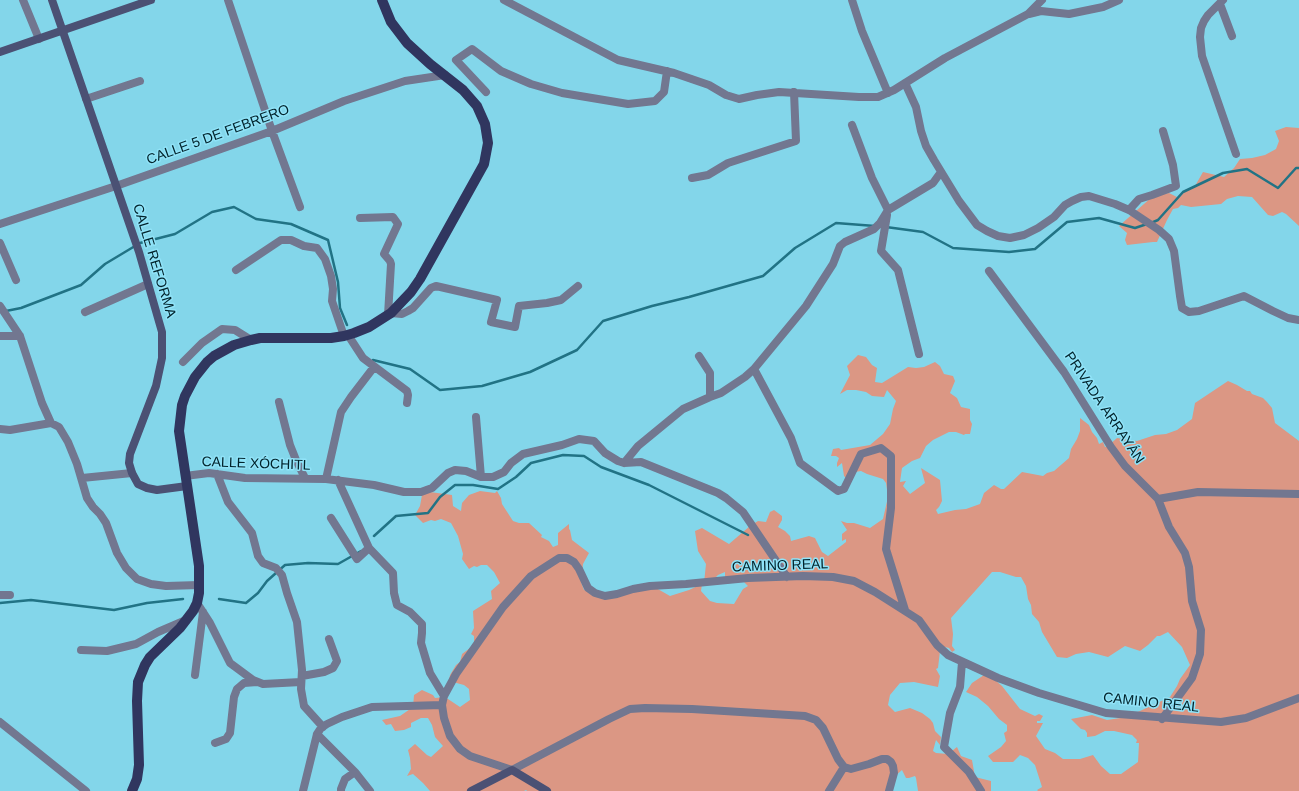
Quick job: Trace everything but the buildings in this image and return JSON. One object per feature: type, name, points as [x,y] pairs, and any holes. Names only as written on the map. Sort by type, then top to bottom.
[{"type":"main road","points":[[132,791],[137,779],[139,765],[137,701],[138,682],[150,657],[187,620],[197,603],[199,566],[179,431],[182,405],[190,386],[200,370],[214,356],[234,345],[250,340],[279,338],[331,338],[346,335],[369,327],[389,314],[411,292],[420,279],[479,175],[487,154],[488,143],[482,114],[470,97],[455,82],[417,53],[403,38],[391,22],[382,0]]},
{"type":"street","points":[[23,0],[39,39]]},
{"type":"street","name":"CALLE REFORMA","points":[[52,0],[139,252],[162,332],[162,358],[156,386],[130,454],[129,463],[132,473]]},
{"type":"street","points":[[0,52],[151,0]]},
{"type":"street","points":[[228,0],[272,131],[300,207]]},
{"type":"street","points":[[504,0],[618,60],[667,71],[709,85],[726,95],[739,99],[779,92],[878,97],[888,93],[945,58],[1028,14],[1041,11],[1069,14],[1103,8],[1119,0]]},
{"type":"street","points":[[852,0],[862,31],[888,93]]},
{"type":"street","points":[[1028,14],[1042,0]]},
{"type":"street","points":[[1232,36],[1222,2],[1208,15],[1204,21],[1201,28],[1200,37],[1202,56],[1236,154]]},
{"type":"street","points":[[486,92],[456,60],[472,49],[501,71],[531,84],[562,93],[628,104],[655,101],[664,92],[667,71]]},
{"type":"street","name":"CALLE 5 DE FEBRERO","points":[[0,224],[116,186],[272,131],[344,101],[405,81],[445,75]]},
{"type":"street","points":[[86,99],[140,81]]},
{"type":"street","points":[[905,83],[916,107],[926,146],[959,201],[977,225],[998,236],[1010,238],[1024,235],[1038,228],[1054,217],[1065,205],[1081,197],[1089,196],[1115,204],[1128,210],[1169,239],[1173,246],[1182,308],[1189,312],[1200,311],[1244,296],[1274,312],[1288,318],[1299,320]]},
{"type":"street","points":[[692,178],[708,175],[728,163],[796,141],[794,92]]},
{"type":"street","points":[[852,125],[872,178],[888,210]]},
{"type":"street","points":[[1128,210],[1139,199],[1176,186],[1173,165],[1163,131]]},
{"type":"street","points":[[624,463],[638,446],[683,409],[721,393],[754,369],[806,306],[833,264],[840,246],[845,242],[880,225],[888,210],[933,183],[941,172]]},
{"type":"street","points":[[360,218],[393,217],[398,224],[384,254],[391,264],[389,314],[402,314],[408,311],[413,308],[431,288],[436,286],[496,300],[491,322],[516,327],[519,306],[561,300],[578,286]]},
{"type":"street","points":[[880,225],[884,233],[881,251],[898,270],[919,354]]},
{"type":"street","points":[[236,270],[281,240],[291,240],[304,246],[317,248],[325,259],[331,276],[334,289],[332,302],[346,335],[360,355],[407,391],[407,403]]},
{"type":"street","points":[[0,244],[16,280]]},
{"type":"street","name":"PRIVADA ARRAYÁN","points":[[989,271],[1064,372],[1125,466],[1158,499],[1169,527],[1186,553],[1189,567],[1192,601],[1200,630],[1200,654],[1192,678],[1162,719]]},
{"type":"street","points":[[85,312],[148,284]]},
{"type":"street","points":[[0,306],[20,336],[42,403],[51,423]]},
{"type":"street","points":[[183,362],[202,343],[222,329],[235,330],[250,340]]},
{"type":"street","points":[[0,336],[20,336]]},
{"type":"street","points":[[699,356],[710,373],[710,397]]},
{"type":"street","name":"CALLE XÓCHITL","points":[[326,479],[341,412],[374,367]]},
{"type":"street","points":[[754,369],[791,438],[800,463],[838,491],[844,488],[861,454],[881,448],[891,456],[891,508],[886,549],[905,610]]},
{"type":"street","points":[[279,402],[292,451],[305,478]]},
{"type":"street","points":[[476,417],[481,477]]},
{"type":"street","points":[[0,429],[10,430],[51,423],[59,427],[68,442],[82,478],[87,498],[106,523],[117,553],[126,568],[137,579],[151,584],[166,586],[199,584]]},
{"type":"street","name":"CALLE XÓCHITL","points":[[186,481],[209,473],[244,478],[305,478],[338,480],[374,485],[404,492],[421,492],[432,488],[448,473],[455,470],[466,471],[481,477],[493,477],[504,472],[511,463],[524,454],[562,445],[579,439],[594,441],[605,453],[624,463]]},
{"type":"street","points":[[624,463],[641,462],[718,493],[726,498],[743,512],[787,577]]},
{"type":"street","points":[[82,478],[132,473],[138,484],[157,490],[186,481]]},
{"type":"street","points":[[217,474],[228,502],[252,533],[258,556],[265,564],[278,569],[284,581],[297,622],[304,706],[323,727]]},
{"type":"street","points":[[338,480],[369,548],[393,573],[394,594],[397,605],[410,612],[422,624],[421,643],[430,673],[444,696]]},
{"type":"street","points":[[1158,499],[1198,492],[1299,494]]},
{"type":"street","points":[[331,518],[357,559],[369,548]]},
{"type":"street","name":"CAMINO REAL","points":[[512,770],[470,756],[460,749],[450,736],[444,718],[442,706],[444,696],[456,674],[503,607],[531,576],[560,558],[567,558],[574,562],[588,588],[595,593],[605,596],[650,586],[748,578],[803,576],[833,577],[854,581],[876,592],[919,620],[937,645],[948,655],[998,678],[1039,693],[1106,713],[1162,719],[1221,722],[1246,718],[1299,698]]},
{"type":"street","points":[[0,595],[10,595]]},
{"type":"street","points":[[197,603],[210,623],[230,663],[258,682]]},
{"type":"street","points":[[195,675],[203,612]]},
{"type":"street","points":[[81,650],[107,651],[136,644],[158,632],[187,620]]},
{"type":"street","points":[[215,743],[226,739],[230,733],[234,697],[237,689],[244,683],[258,682],[269,684],[301,679],[333,668],[337,661],[329,639]]},
{"type":"street","points":[[962,662],[960,686],[950,713],[944,747],[968,772],[981,791]]},
{"type":"street","points":[[303,791],[318,734],[323,727],[342,716],[372,707],[442,706]]},
{"type":"street","points":[[471,791],[609,719],[630,710],[645,708],[692,709],[805,716],[816,720],[823,728],[838,759],[844,767],[851,769],[869,764],[882,758],[891,762],[894,773],[889,791]]},
{"type":"street","points":[[0,722],[86,791]]},
{"type":"street","points":[[318,734],[355,772],[370,791]]},
{"type":"street","points":[[828,791],[844,767]]},
{"type":"street","points":[[512,770],[547,791]]},
{"type":"street","points":[[341,791],[345,779],[355,772]]},
{"type":"shaded area","points":[[1286,127],[1299,128],[1299,226],[1282,212],[1273,216],[1268,215],[1252,197],[1238,196],[1227,199],[1221,204],[1191,207],[1181,205],[1178,208],[1173,209],[1157,242],[1127,245],[1125,240],[1127,233],[1119,226],[1153,196],[1169,193],[1179,198],[1186,190],[1195,186],[1203,172],[1224,177],[1234,168],[1240,159],[1265,155],[1276,149],[1279,141],[1275,131]]},
{"type":"shaded area","points":[[858,355],[866,357],[872,365],[877,368],[875,382],[882,383],[908,367],[924,367],[935,362],[940,366],[944,374],[953,376],[955,381],[950,393],[957,398],[961,407],[970,409],[970,420],[972,424],[970,434],[964,435],[956,432],[949,432],[933,440],[926,446],[920,458],[912,461],[902,468],[900,482],[906,481],[903,486],[910,494],[925,483],[921,468],[940,480],[942,501],[936,510],[938,514],[966,509],[980,504],[984,493],[994,485],[1004,489],[1022,472],[1043,476],[1054,471],[1069,458],[1071,449],[1080,431],[1080,418],[1089,425],[1099,444],[1103,442],[1105,447],[1117,438],[1137,441],[1177,430],[1192,419],[1195,403],[1228,381],[1247,391],[1250,391],[1252,394],[1263,398],[1272,408],[1275,423],[1299,441],[1299,791],[1038,791],[1037,790],[1042,787],[1035,765],[1028,758],[1020,755],[1013,762],[993,762],[988,756],[1001,747],[1006,741],[1004,733],[1007,731],[1007,725],[977,697],[966,692],[972,683],[987,673],[1002,686],[1020,709],[1035,716],[1039,714],[1043,716],[1040,721],[1037,721],[1037,723],[1043,723],[1036,736],[1045,749],[1055,753],[1063,759],[1080,759],[1093,755],[1101,766],[1110,774],[1121,774],[1138,762],[1139,743],[1136,743],[1137,740],[1132,735],[1114,731],[1105,731],[1095,736],[1087,737],[1085,730],[1081,729],[1071,719],[1092,715],[1107,720],[1127,717],[1170,697],[1190,665],[1182,647],[1168,632],[1157,636],[1140,651],[1125,646],[1108,657],[1089,652],[1076,654],[1067,658],[1057,657],[1042,632],[1039,622],[1032,614],[1026,586],[1021,577],[1000,572],[992,572],[951,618],[953,634],[952,646],[955,650],[952,652],[949,648],[945,647],[940,651],[938,668],[936,669],[940,676],[938,687],[914,682],[900,683],[890,695],[888,705],[895,712],[910,708],[922,713],[930,719],[933,723],[935,731],[941,737],[940,745],[936,740],[933,751],[936,753],[948,754],[957,747],[961,756],[972,760],[975,777],[991,781],[991,791],[918,791],[915,776],[906,778],[902,770],[887,783],[889,791],[430,791],[413,774],[407,776],[411,769],[408,750],[415,744],[431,757],[443,746],[435,737],[432,725],[428,718],[421,718],[411,723],[411,727],[404,730],[395,731],[391,724],[386,725],[382,720],[400,716],[413,707],[414,695],[422,690],[433,695],[435,698],[445,697],[460,707],[470,700],[469,689],[464,685],[449,681],[450,675],[456,665],[460,662],[462,654],[474,645],[474,636],[471,634],[474,628],[473,611],[492,599],[491,591],[500,583],[494,572],[487,565],[477,567],[474,566],[469,569],[462,559],[463,554],[458,536],[451,523],[441,519],[423,523],[415,515],[420,506],[425,486],[430,487],[430,492],[452,495],[453,506],[461,511],[462,503],[469,495],[480,491],[495,493],[497,491],[501,498],[502,504],[513,521],[519,523],[529,523],[542,535],[541,537],[549,541],[553,547],[558,545],[558,533],[569,524],[572,540],[589,553],[583,564],[581,582],[584,590],[600,595],[656,588],[670,596],[702,584],[701,591],[710,601],[734,604],[743,589],[748,586],[739,577],[731,576],[727,579],[725,577],[725,572],[718,575],[712,581],[704,583],[706,564],[698,551],[695,531],[702,528],[729,544],[758,521],[766,522],[770,512],[774,510],[782,516],[782,520],[778,527],[790,536],[791,541],[809,536],[815,538],[822,552],[828,556],[846,542],[846,539],[842,541],[842,534],[847,530],[841,521],[870,528],[883,519],[888,497],[886,483],[883,479],[861,471],[855,472],[848,480],[844,476],[842,463],[837,467],[839,458],[836,456],[831,456],[833,449],[839,448],[841,450],[870,445],[883,434],[890,424],[896,401],[887,390],[884,397],[872,396],[866,392],[856,390],[847,390],[840,394],[850,375],[847,366]]},
{"type":"waterway","points":[[1151,223],[1158,220],[1183,192],[1223,173],[1247,169],[1278,188],[1296,168],[1299,168]]},
{"type":"waterway","points":[[6,311],[21,308],[81,285],[105,264],[140,243],[175,234],[212,212],[234,207],[256,219],[291,224],[328,240],[338,282],[340,308],[347,325]]},
{"type":"waterway","points":[[886,227],[923,232],[953,248],[1009,252],[1035,249],[1067,222],[1099,218],[1135,228],[1147,224]]},
{"type":"waterway","points":[[373,360],[410,369],[440,390],[482,386],[530,372],[577,350],[603,321],[763,276],[795,248],[836,223],[875,226]]},
{"type":"waterway","points":[[374,536],[396,516],[428,513],[440,497],[455,485],[473,485],[498,489],[516,477],[531,463],[563,455],[584,456],[601,467],[649,485],[748,535]]},
{"type":"waterway","points":[[219,599],[246,603],[258,593],[267,581],[285,565],[308,563],[338,564],[361,551]]},
{"type":"waterway","points":[[0,603],[31,600],[114,610],[147,603],[183,599]]}]
